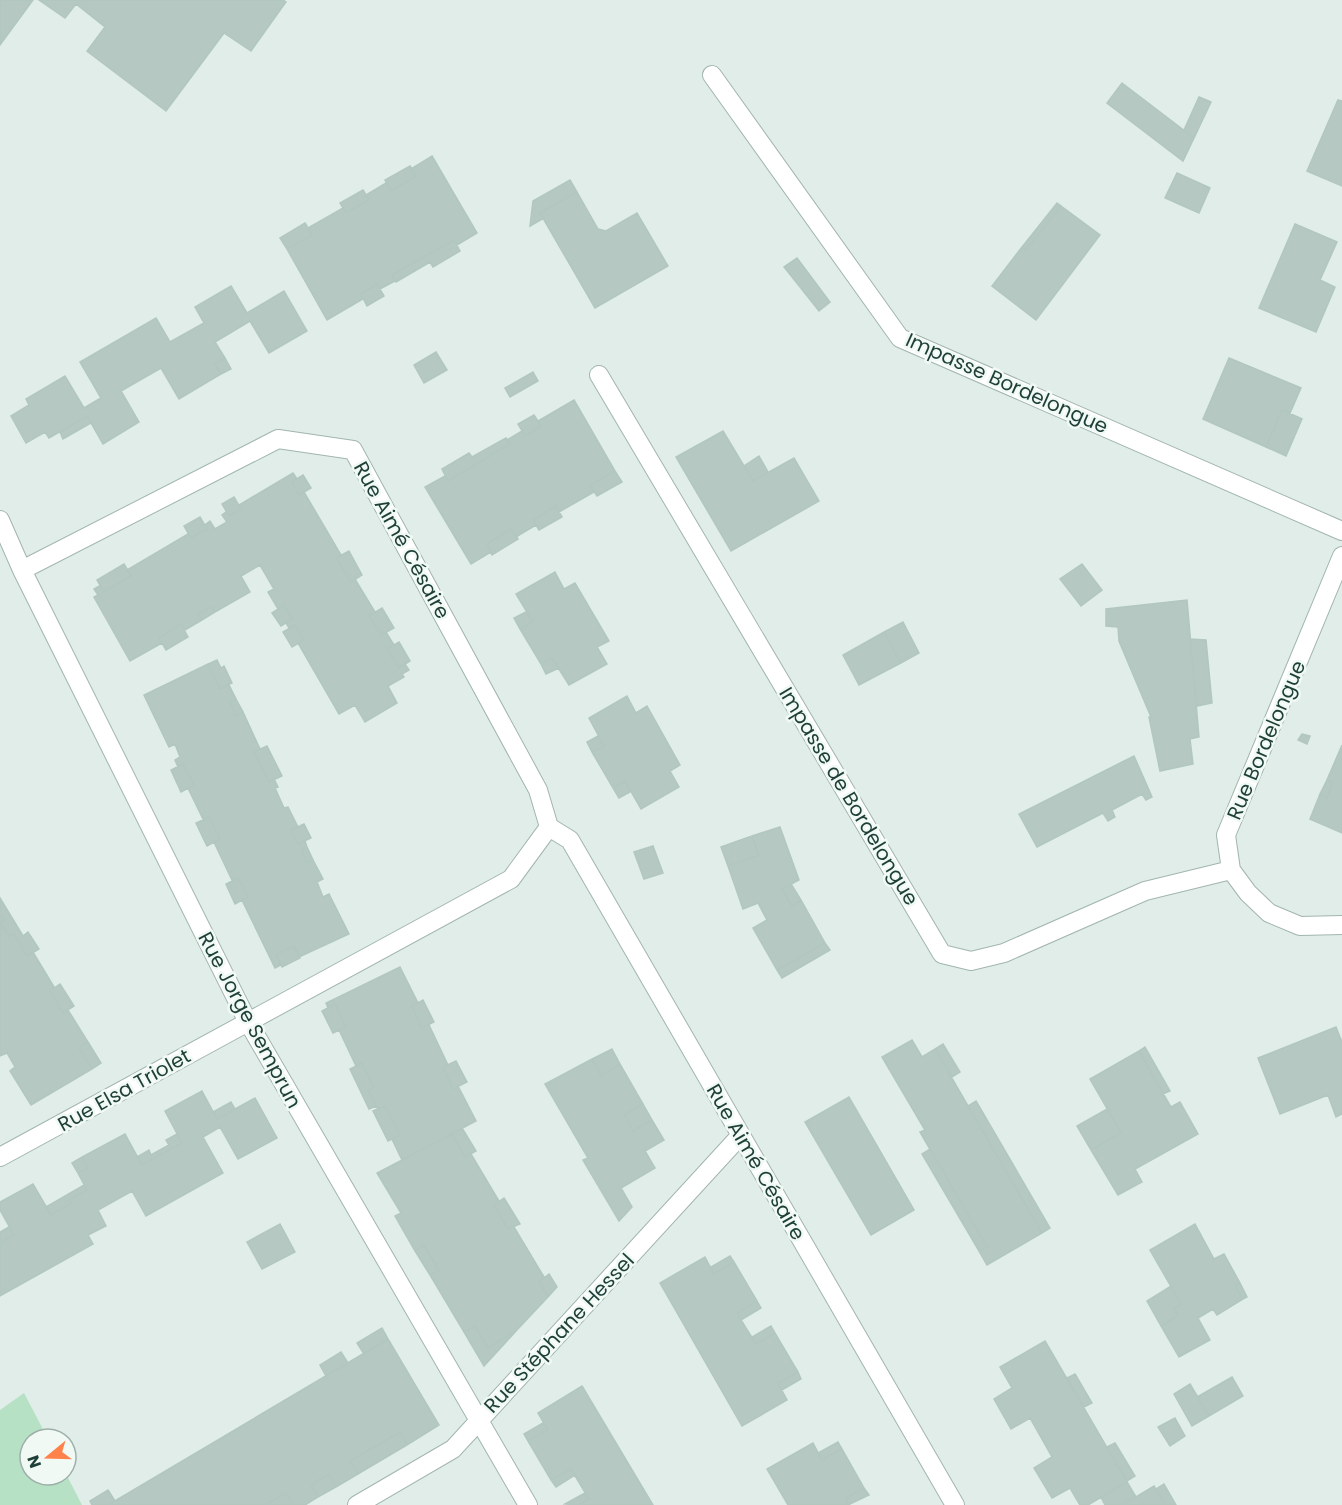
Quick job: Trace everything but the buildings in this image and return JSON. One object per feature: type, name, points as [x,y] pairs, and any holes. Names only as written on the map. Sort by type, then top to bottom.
[{"type":"street","name":"Impasse Bordelongue","points":[[712,75],[900,338],[1342,531]]},
{"type":"street","name":"Impasse de Bordelongue","points":[[599,375],[942,954],[971,961],[1004,953],[1145,891],[1231,870]]},
{"type":"street","name":"Rue Aimé Césaire","points":[[21,570],[278,439],[353,450],[538,790],[549,827],[570,840],[955,1505]]},
{"type":"street","name":"Rue Jorge Semprun","points":[[0,520],[21,570],[248,1022],[528,1505]]},
{"type":"street","name":"Rue Bordelongue","points":[[1342,556],[1226,835],[1231,870],[1248,893],[1269,913],[1300,926],[1342,925]]},
{"type":"street","points":[[248,1022],[511,879],[549,827]]},
{"type":"street","name":"Rue Elsa Triolet","points":[[0,1157],[248,1022]]},
{"type":"street","name":"Rue Stéphane Hessel","points":[[357,1505],[453,1449],[740,1136]]},
{"type":"green space","points":[[24,1393],[42,1427],[18,1427],[18,1487],[73,1487],[82,1505],[0,1505],[0,1410]]}]
